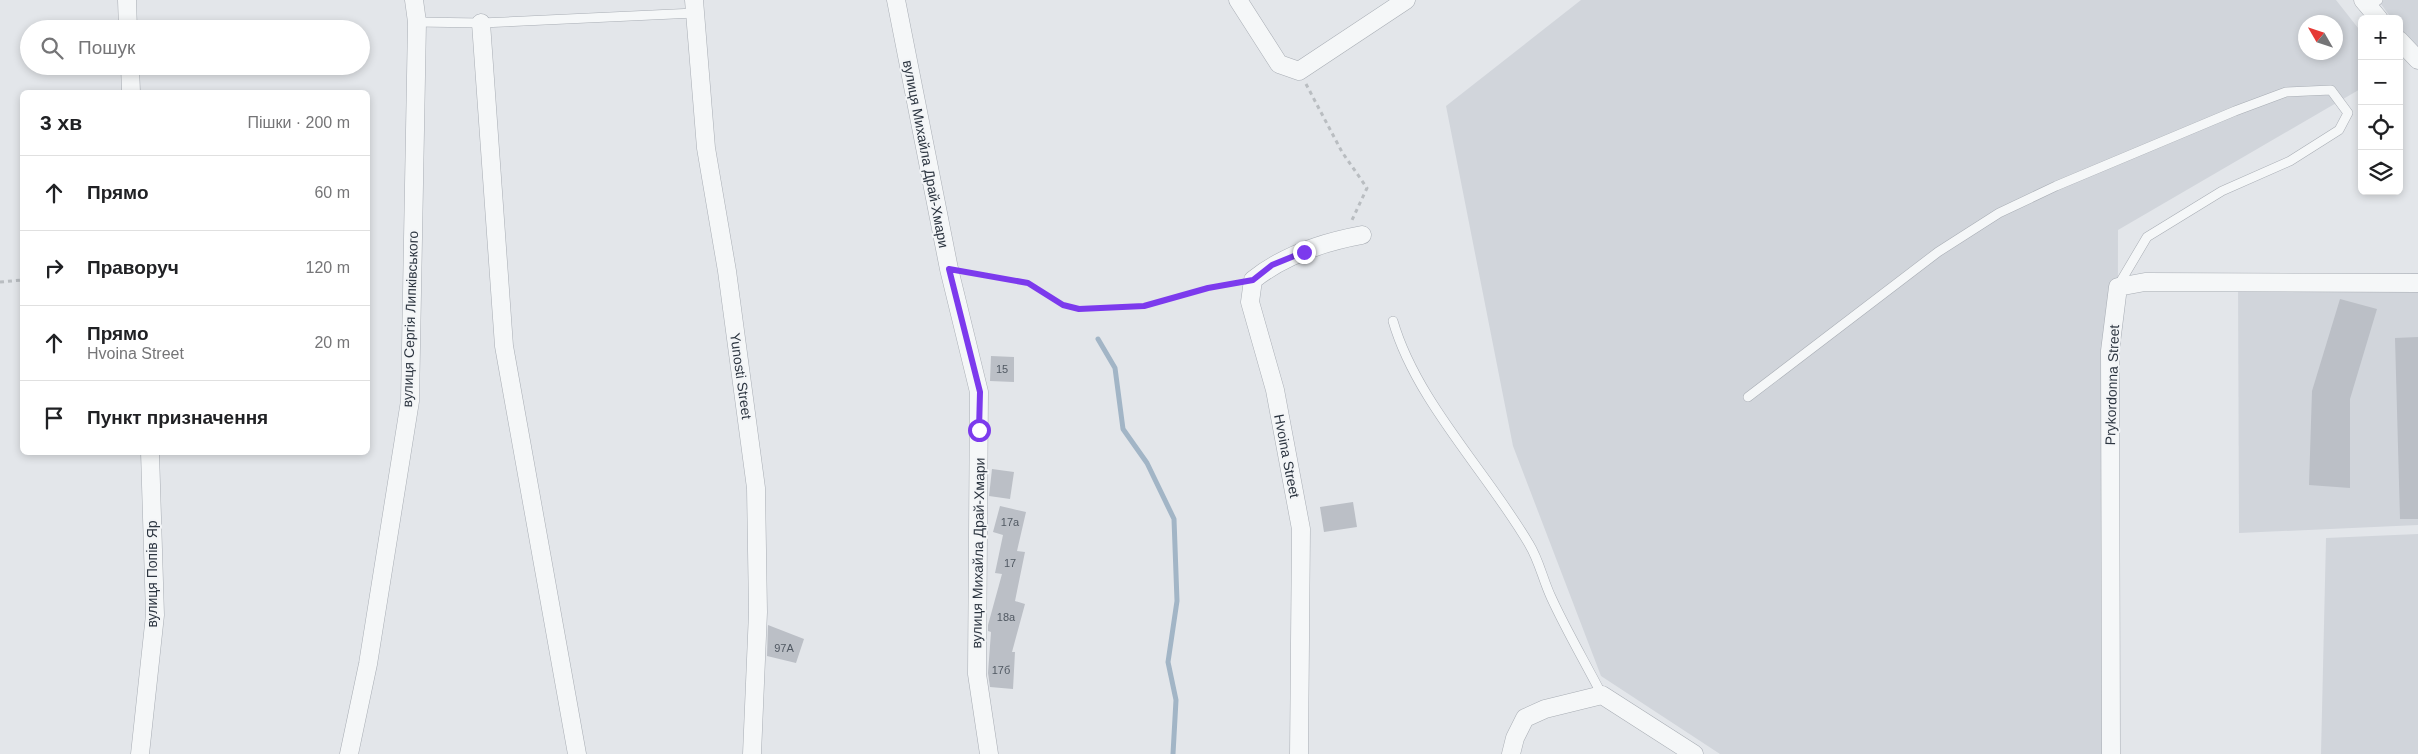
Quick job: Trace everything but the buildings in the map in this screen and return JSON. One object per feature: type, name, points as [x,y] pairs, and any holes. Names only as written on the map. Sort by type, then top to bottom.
[{"type":"street","points":[[127,0],[128,20]]},
{"type":"street","name":"вулиця Сергія Липківського","points":[[350,754],[368,664],[410,401],[416,22],[414,0]]},
{"type":"street","name":"вулиця Михайла Драй-Хмари","points":[[896,0],[949,269],[980,392],[977,674],[989,754]]},
{"type":"street","points":[[1238,0],[1279,64],[1299,71],[1406,0]]},
{"type":"street","name":"Yunosti Street","points":[[694,6],[706,148],[727,271],[756,488],[758,612],[752,754]]},
{"type":"street","points":[[481,23],[504,346],[578,749],[577,754]]},
{"type":"street","points":[[2403,44],[2418,60]]},
{"type":"street","points":[[130,75],[131,90]]},
{"type":"street","points":[[1253,280],[1272,265],[1336,240],[1362,235]]},
{"type":"street","name":"Hvoina Street","points":[[1253,280],[1250,302],[1275,390],[1301,529],[1299,754]]},
{"type":"street","points":[[2118,287],[2145,282],[2418,283]]},
{"type":"street","name":"Prykordonna Street","points":[[2111,754],[2110,351],[2118,287]]},
{"type":"street","name":"вулиця Попів Яр","points":[[140,754],[154,615],[150,455]]},
{"type":"street","points":[[1511,754],[1515,738],[1525,718],[1545,709],[1602,695],[1694,754]]},
{"type":"lane","points":[[416,22],[481,23],[694,6]]},
{"type":"lane","points":[[1748,397],[1938,252],[1999,213],[2056,186],[2235,111],[2286,92],[2331,90],[2348,113],[2339,130],[2290,160],[2222,191],[2147,237],[2118,287]]},
{"type":"lane","points":[[1394,321],[1400,345],[1440,414],[1484,475],[1530,546],[1551,598],[1602,695]]},
{"type":"path","points":[[1299,71],[1342,152],[1367,188],[1350,223],[1336,240]]},
{"type":"path","points":[[949,269],[1028,283],[1063,305],[1079,309],[1144,306],[1208,288],[1253,280]]},
{"type":"path","points":[[0,282],[20,280]]},
{"type":"shaded area","points":[[1581,0],[2336,0],[2358,28],[2358,90],[2118,230],[2117,754],[1720,754],[1601,676],[1513,446],[1446,106]]},
{"type":"shaded area","points":[[2378,0],[2418,0],[2418,51],[2403,33],[2403,15],[2389,15]]},
{"type":"shaded area","points":[[2418,273],[2418,525],[2239,533],[2238,275]]},
{"type":"shaded area","points":[[2418,534],[2418,754],[2321,754],[2326,538]]},
{"type":"waterway","points":[[1098,339],[1115,368],[1123,429],[1147,463],[1174,519],[1177,601],[1168,662],[1176,700],[1173,754]]},
{"type":"route","points":[[979,430],[980,392],[949,269],[1028,283],[1063,305],[1079,309],[1144,306],[1208,288],[1253,280],[1272,265],[1304,252]]}]
